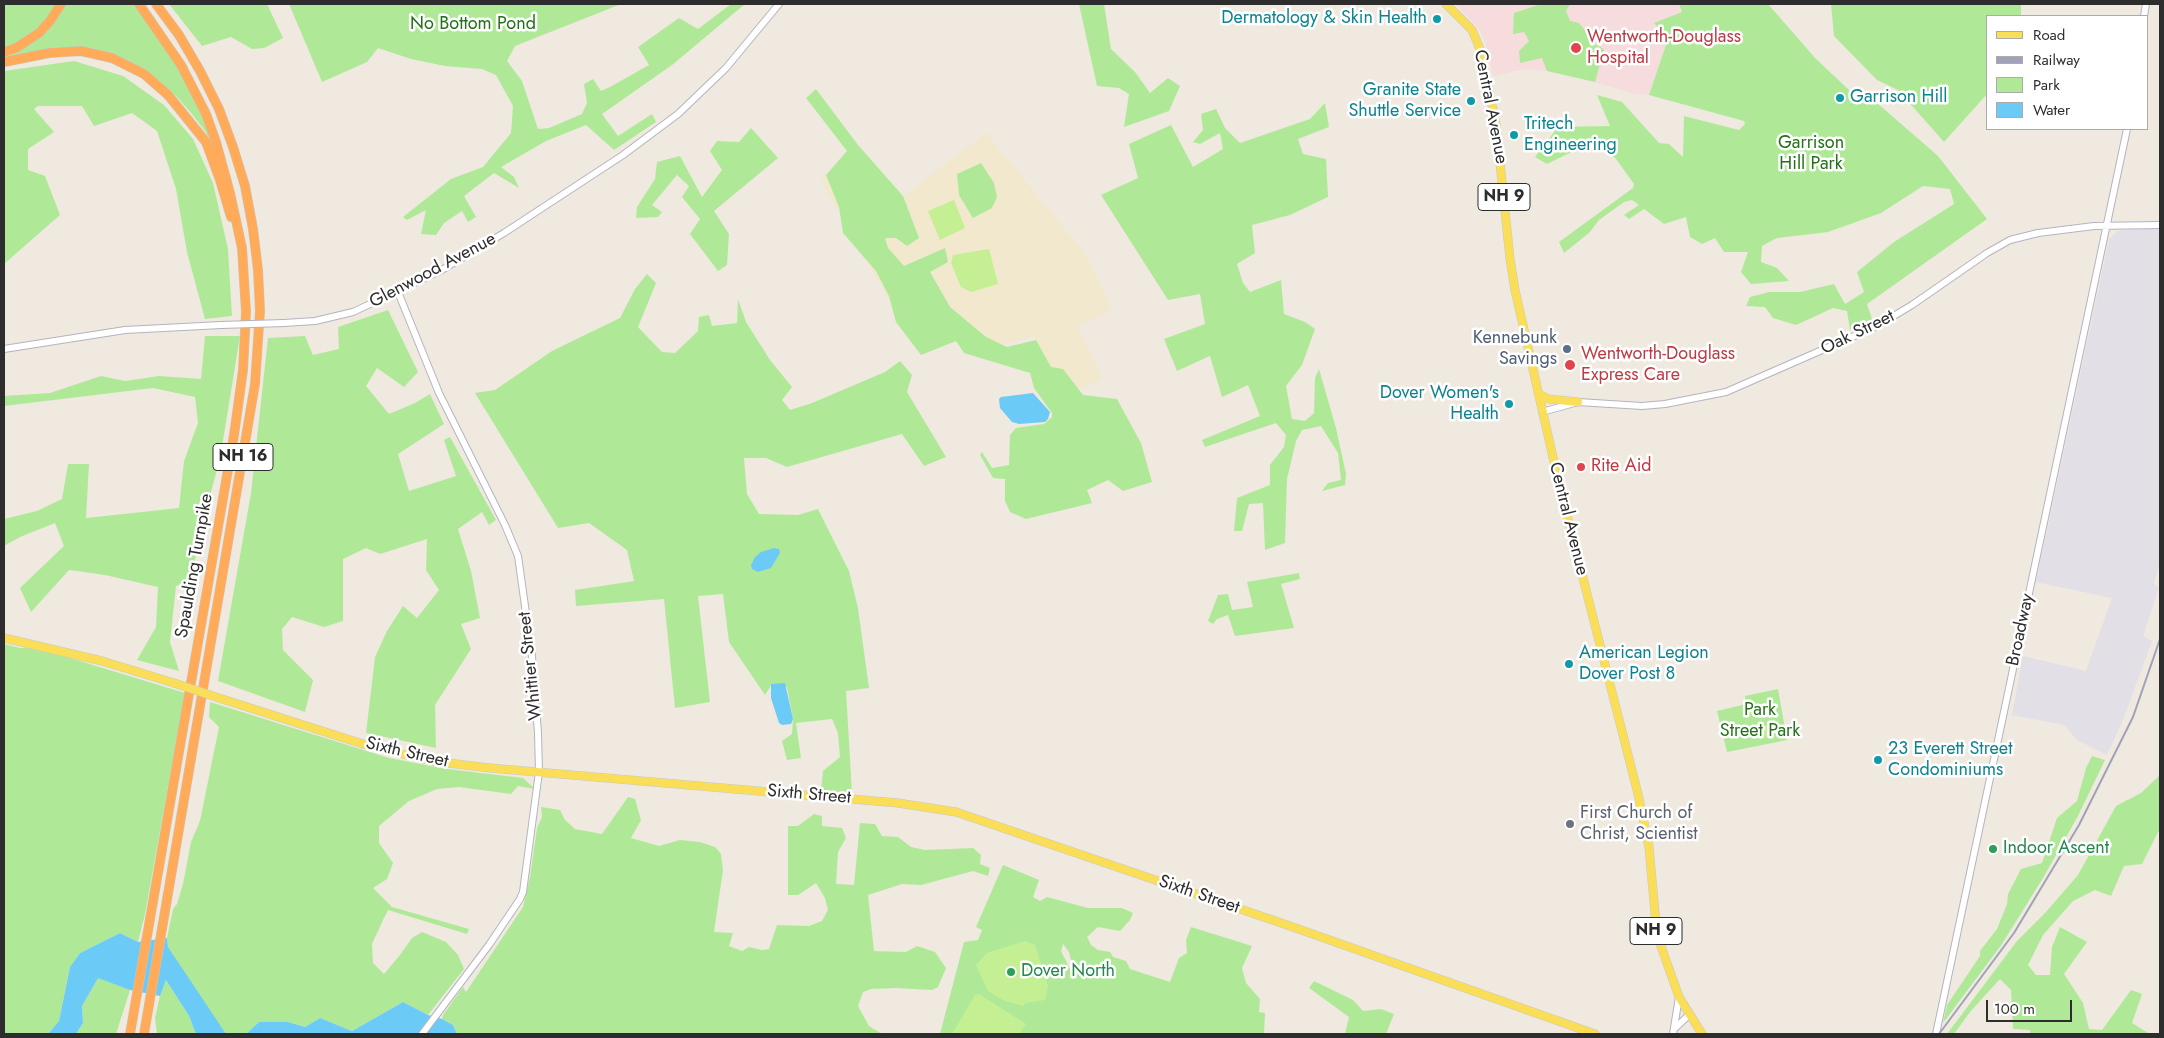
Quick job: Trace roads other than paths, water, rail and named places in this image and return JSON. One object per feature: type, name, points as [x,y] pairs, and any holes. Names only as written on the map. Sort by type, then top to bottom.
[{"type":"highway","points":[[4,52],[16,48],[39,33],[50,21],[60,4]]},
{"type":"highway","name":"Spaulding Turnpike","points":[[130,1034],[204,618],[243,370],[246,312],[241,243],[222,161],[206,114],[181,65],[139,4]]},
{"type":"highway","name":"Spaulding Turnpike","points":[[144,1034],[255,384],[260,343],[260,311],[253,228],[233,147],[200,71],[179,35],[156,4]]},
{"type":"highway","points":[[4,62],[67,51],[82,51],[112,58],[144,74],[168,96],[206,142],[220,180],[233,228],[241,243]]},
{"type":"main road","name":"Central Avenue","points":[[1446,4],[1472,30],[1480,49],[1497,131],[1512,270],[1542,412],[1638,794],[1649,847],[1657,936],[1678,997],[1702,1034]]},
{"type":"main road","points":[[1538,394],[1549,399],[1578,402]]},
{"type":"main road","name":"Sixth Street","points":[[4,638],[102,661],[390,752],[452,764],[898,803],[956,812],[1266,918],[1595,1034]]},
{"type":"street","name":"Glenwood Avenue","points":[[4,349],[126,330],[314,321],[342,316],[398,292],[464,258],[504,234],[657,132],[726,68],[779,4]]},
{"type":"street","name":"Broadway","points":[[1936,1034],[2127,130]]},
{"type":"street","name":"Oak Street","points":[[1542,412],[1578,402],[1652,405],[1692,400],[1726,392],[1877,326],[1912,305],[1987,253],[2010,240],[2038,233],[2106,225],[2160,225]]},
{"type":"street","name":"Whittier Street","points":[[398,292],[439,393],[506,525],[518,556],[532,656],[538,734],[539,772],[528,863],[520,900],[489,945],[422,1034]]},
{"type":"street","points":[[1674,1031],[1678,997]]},
{"type":"street","points":[[1674,1031],[1689,1015]]},
{"type":"water","points":[[1033,393],[1050,412],[1045,422],[1019,424],[1012,422],[1000,408],[999,399],[1001,397]]},
{"type":"water","points":[[774,548],[779,549],[780,553],[771,568],[758,572],[752,569],[751,565],[755,557],[761,552]]},
{"type":"water","points":[[785,683],[793,719],[791,724],[782,725],[779,723],[771,698],[771,684]]},
{"type":"water","points":[[120,933],[138,942],[167,938],[168,947],[226,1034],[196,1034],[189,1016],[166,980],[160,996],[130,990],[98,978],[82,1006],[83,1023],[76,1034],[48,1034],[59,1021],[70,967],[80,953]]},
{"type":"water","points":[[403,1002],[453,1025],[457,1034],[246,1034],[259,1022],[288,1022],[305,1027],[320,1018],[352,1031]]},
{"type":"railway","points":[[1939,1034],[2014,933],[2079,825],[2133,717],[2160,639]]},
{"type":"place","name":"Dermatology & Skin Health","points":[[1437,19]]},
{"type":"place","name":"Wentworth-Douglass Hospital","points":[[1576,48]]},
{"type":"place","name":"Garrison Hill","points":[[1840,98]]},
{"type":"place","name":"Granite State Shuttle Service","points":[[1471,101]]},
{"type":"place","name":"Tritech Engineering","points":[[1514,135]]},
{"type":"place","name":"Kennebunk Savings","points":[[1567,349]]},
{"type":"place","name":"Wentworth-Douglass Express Care","points":[[1570,365]]},
{"type":"place","name":"Dover Women's Health","points":[[1509,404]]},
{"type":"place","name":"Rite Aid","points":[[1581,467]]},
{"type":"place","name":"American Legion Dover Post 8","points":[[1569,664]]},
{"type":"place","name":"23 Everett Street Condominiums","points":[[1878,760]]},
{"type":"place","name":"First Church of Christ, Scientist","points":[[1570,824]]},
{"type":"place","name":"Indoor Ascent","points":[[1993,849]]},
{"type":"place","name":"Dover North","points":[[1011,972]]},
{"type":"park label","name":"No Bottom Pond","points":[[473,25]]},
{"type":"park label","name":"Garrison Hill Park","points":[[1811,154]]},
{"type":"park label","name":"Park Street Park","points":[[1760,721]]}]
